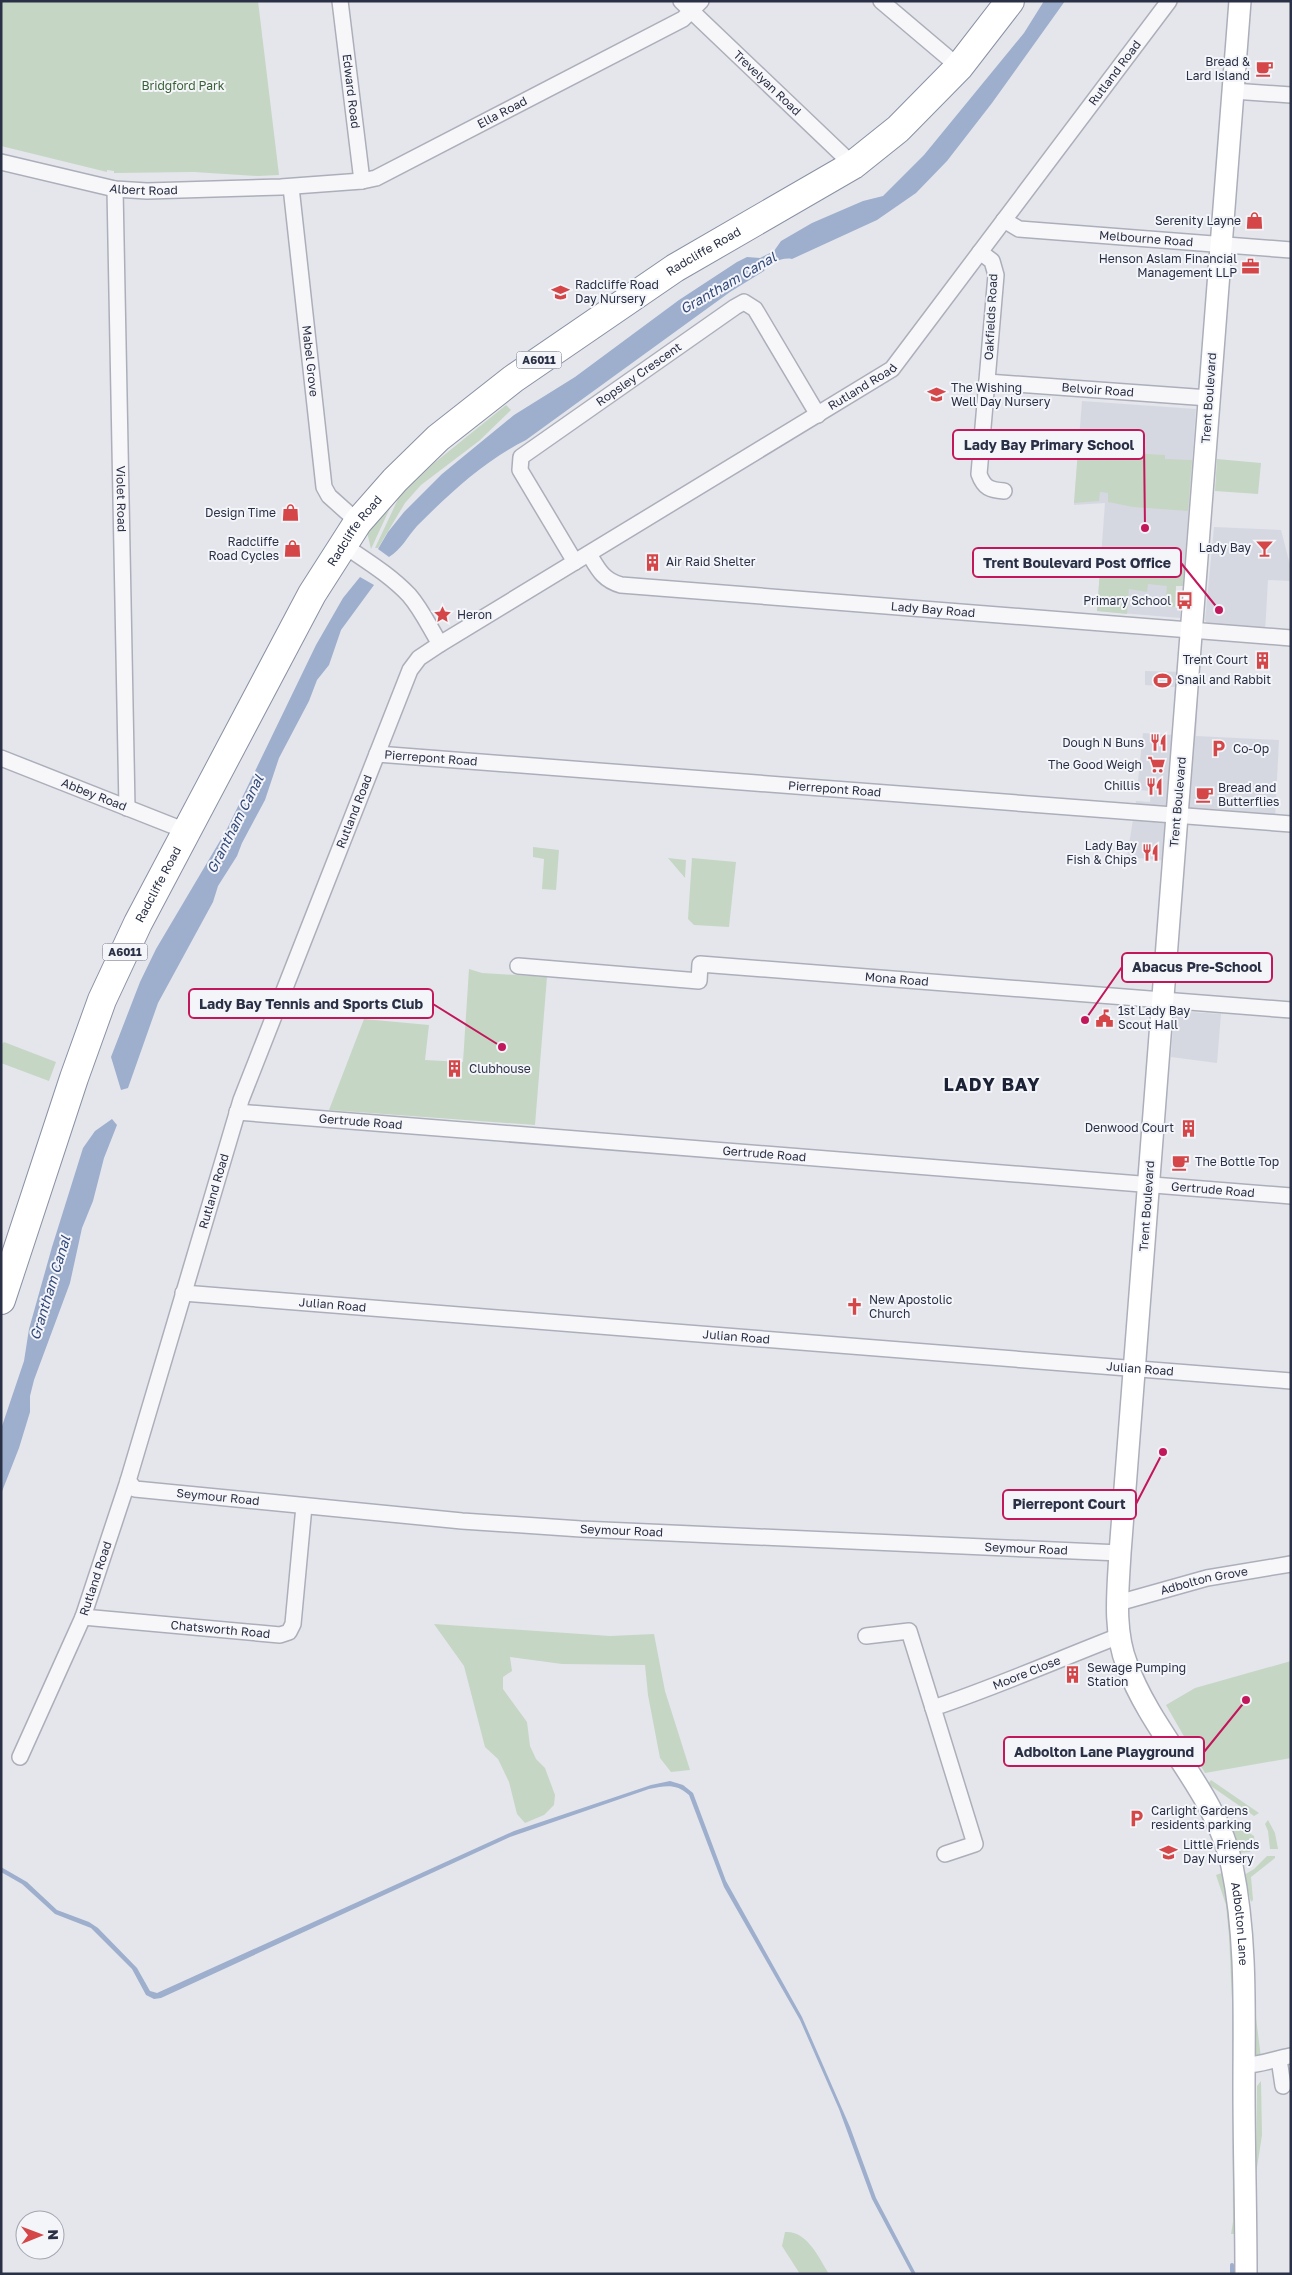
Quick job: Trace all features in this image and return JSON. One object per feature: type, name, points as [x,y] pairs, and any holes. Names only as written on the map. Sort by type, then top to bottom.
[{"type":"highway","name":"Radcliffe Road","points":[[1,1300],[71,1086],[102,1000],[138,923],[312,594],[342,544],[358,522],[395,480],[438,438],[513,378],[675,268],[853,165],[898,129],[958,67],[1010,1]]},
{"type":"street","points":[[881,1],[958,67]]},
{"type":"street","name":"Rutland Road","points":[[20,1757],[83,1617],[128,1481],[237,1112],[410,670],[419,658],[440,644],[892,369],[1170,1]]},
{"type":"street","name":"Trent Boulevard","points":[[1118,1603],[1120,1553],[1148,1184],[1240,1]]},
{"type":"street","name":"Edward Road","points":[[342,2],[362,181]]},
{"type":"street","name":"Ella Road","points":[[291,186],[362,181],[376,178],[683,19],[691,5]]},
{"type":"street","name":"Trevelyan Road","points":[[691,5],[853,165]]},
{"type":"street","points":[[1233,91],[1291,95]]},
{"type":"street","name":"Albert Road","points":[[1,162],[114,189],[147,191],[291,186]]},
{"type":"street","name":"Mabel Grove","points":[[291,186],[324,487],[329,496],[358,522]]},
{"type":"street","name":"Violet Road","points":[[114,189],[127,808]]},
{"type":"street","name":"Melbourne Road","points":[[1004,220],[1018,229],[1291,250]]},
{"type":"street","name":"Oakfields Road","points":[[980,252],[992,261],[996,275],[979,474],[982,484],[989,490],[1004,491]]},
{"type":"street","name":"Ropsley Crescent","points":[[575,562],[520,470],[521,457],[735,307],[744,302],[756,309],[818,415]]},
{"type":"street","name":"Belvoir Road","points":[[987,382],[1209,398]]},
{"type":"street","points":[[342,544],[387,574],[410,596],[440,644]]},
{"type":"street","name":"Lady Bay Road","points":[[589,554],[603,577],[610,582],[621,585],[1291,638]]},
{"type":"street","name":"Pierrepont Road","points":[[377,754],[1291,824]]},
{"type":"street","name":"Abbey Road","points":[[1,758],[186,831]]},
{"type":"street","name":"Mona Road","points":[[518,966],[699,981],[700,964],[1291,1010]]},
{"type":"street","name":"Gertrude Road","points":[[237,1112],[1291,1196]]},
{"type":"street","name":"Julian Road","points":[[183,1293],[1291,1381]]},
{"type":"street","name":"Seymour Road","points":[[128,1481],[135,1489],[462,1521],[582,1530],[1120,1553]]},
{"type":"street","name":"Chatsworth Road","points":[[83,1617],[280,1635],[289,1632],[293,1624],[304,1506]]},
{"type":"street","name":"Adbolton Grove","points":[[1118,1603],[1206,1578],[1291,1564]]},
{"type":"street","name":"Adbolton Lane","points":[[1118,1603],[1119,1636],[1126,1665],[1141,1697],[1206,1802],[1221,1834],[1230,1861],[1239,1920],[1243,1982],[1246,2274]]},
{"type":"street","points":[[866,1636],[909,1631],[975,1844],[945,1854]]},
{"type":"street","name":"Moore Close","points":[[933,1708],[994,1688],[1018,1675],[1119,1636]]},
{"type":"street","points":[[1245,2065],[1263,2064],[1285,2058],[1283,2086]]},
{"type":"shaded area","points":[[1082,401],[1196,409],[1183,586],[1176,586],[1175,607],[1180,610],[1180,618],[1097,611],[1105,503],[1074,505]]},
{"type":"shaded area","points":[[1214,527],[1281,530],[1291,569],[1291,581],[1268,580],[1265,632],[1209,627],[1205,620]]},
{"type":"shaded area","points":[[1145,671],[1188,672],[1185,695],[1198,696],[1196,736],[1279,740],[1275,819],[1184,814],[1180,862],[1127,857],[1136,801],[1150,802],[1151,791],[1137,790],[1143,733],[1172,735],[1175,687],[1145,685]]},
{"type":"shaded area","points":[[1174,1011],[1221,1014],[1217,1063],[1171,1057]]},
{"type":"green space","name":"Bridgford Park","points":[[1,1],[258,1],[279,175],[258,176],[194,172],[114,173],[114,171],[107,170],[107,172],[1,146]]},
{"type":"green space","points":[[506,405],[511,410],[479,441],[421,485],[405,503],[378,548],[375,548],[399,497],[433,464]]},
{"type":"green space","points":[[1078,450],[1165,455],[1165,459],[1192,460],[1188,511],[1133,507],[1108,502],[1108,493],[1100,492],[1099,501],[1074,503]]},
{"type":"green space","points":[[1217,459],[1261,463],[1258,494],[1215,491]]},
{"type":"green space","points":[[387,503],[390,508],[371,549],[367,532]]},
{"type":"green space","points":[[1101,557],[1184,563],[1183,586],[1176,586],[1175,607],[1165,607],[1167,586],[1148,584],[1147,592],[1129,589],[1127,614],[1097,611]]},
{"type":"green space","points":[[533,847],[559,850],[556,890],[542,889],[544,859],[533,857]]},
{"type":"green space","points":[[668,858],[686,860],[685,878]]},
{"type":"green space","points":[[692,858],[736,862],[729,927],[694,925],[688,919]]},
{"type":"green space","points":[[469,969],[482,973],[547,977],[535,1125],[329,1110],[364,1019],[429,1025],[425,1060],[463,1062]]},
{"type":"green space","points":[[4,1042],[56,1062],[49,1081],[1,1063],[1,1045]]},
{"type":"green space","points":[[434,1624],[610,1636],[654,1634],[665,1691],[690,1770],[671,1772],[660,1758],[648,1695],[645,1665],[562,1664],[510,1657],[512,1671],[503,1677],[503,1689],[527,1722],[530,1746],[536,1759],[545,1768],[555,1795],[554,1805],[544,1815],[525,1823],[517,1814],[509,1782],[498,1759],[485,1747],[464,1666]]},
{"type":"green space","points":[[1291,1661],[1291,1758],[1205,1773],[1166,1705],[1195,1688]]},
{"type":"green space","points":[[1211,1780],[1259,1813],[1254,1816],[1208,1784]]},
{"type":"green space","points":[[1227,1818],[1254,1836],[1255,1845],[1250,1852],[1238,1853]]},
{"type":"green space","points":[[1268,1820],[1275,1833],[1278,1849],[1270,1849],[1268,1831],[1265,1824]]},
{"type":"green space","points":[[1267,1856],[1275,1856],[1275,1858],[1251,1877],[1253,1900],[1251,1902],[1244,1875],[1254,1869]]},
{"type":"green space","points":[[1224,1872],[1234,1929],[1234,2234],[1231,2234],[1233,2222],[1232,2000],[1229,1936],[1226,1905],[1216,1875]]},
{"type":"green space","points":[[1251,1977],[1261,2058],[1253,2058]]},
{"type":"green space","points":[[1261,2081],[1262,2135],[1256,2174],[1257,2086]]},
{"type":"green space","points":[[785,2232],[800,2235],[806,2240],[812,2246],[829,2274],[800,2274],[782,2246]]},
{"type":"water","name":"Grantham Canal","points":[[1044,1],[1065,1],[992,103],[947,161],[916,193],[877,220],[792,259],[784,259],[773,263],[526,440],[482,468],[429,514],[401,547],[389,557],[378,549],[388,532],[404,512],[442,474],[514,415],[575,377],[679,300],[737,262],[747,257],[760,258],[774,251],[781,241],[812,223],[863,201],[883,196],[924,155],[1024,33]]},
{"type":"water","name":"Grantham Canal","points":[[360,577],[374,585],[341,630],[329,665],[317,680],[309,701],[279,758],[265,800],[237,856],[218,886],[213,902],[158,1003],[128,1088],[121,1090],[111,1057],[140,982],[156,949],[227,829],[316,645],[343,598]]},
{"type":"water","name":"Grantham Canal","points":[[112,1119],[117,1125],[104,1158],[93,1201],[82,1228],[70,1283],[34,1380],[30,1396],[30,1412],[19,1448],[1,1494],[1,1429],[24,1361],[29,1329],[52,1247],[83,1148],[95,1131]]},
{"type":"water","points":[[670,1781],[683,1785],[693,1793],[726,1881],[802,2017],[850,2127],[876,2198],[916,2274],[912,2274],[872,2199],[839,2109],[800,2020],[724,1887],[689,1795],[675,1787],[665,1786],[649,1789],[510,1837],[161,1998],[154,1999],[146,1995],[132,1969],[91,1928],[55,1914],[22,1884],[1,1872],[1,1867],[27,1882],[57,1910],[89,1922],[98,1928],[137,1968],[150,1991],[157,1993],[514,1831],[651,1785]]},
{"type":"waterway","points":[[1232,2265],[1232,2274]]},
{"type":"place","name":"Bread & Lard Island","points":[[1264,69]]},
{"type":"place","name":"Serenity Layne","points":[[1255,221]]},
{"type":"place","name":"Henson Aslam Financial Management LLP","points":[[1251,266]]},
{"type":"place","name":"Radcliffe Road Day Nursery","points":[[561,292]]},
{"type":"place","name":"The Wishing Well Day Nursery","points":[[937,395]]},
{"type":"place","name":"Design Time","points":[[290,513]]},
{"type":"place","name":"Lady Bay Primary School","points":[[1145,528]]},
{"type":"place","name":"Lady Bay","points":[[1265,548]]},
{"type":"place","name":"Radcliffe Road Cycles","points":[[293,549]]},
{"type":"place","name":"Air Raid Shelter","points":[[652,562]]},
{"type":"place","name":"Primary School","points":[[1185,601]]},
{"type":"place","name":"Trent Boulevard Post Office","points":[[1219,610]]},
{"type":"place","name":"Heron","points":[[443,615]]},
{"type":"place","name":"Trent Court","points":[[1262,660]]},
{"type":"place","name":"Snail and Rabbit","points":[[1163,680]]},
{"type":"place","name":"Dough N Buns","points":[[1158,743]]},
{"type":"place","name":"Co-Op","points":[[1219,749]]},
{"type":"place","name":"The Good Weigh","points":[[1156,765]]},
{"type":"place","name":"Chillis","points":[[1154,786]]},
{"type":"place","name":"Bread and Butterflies","points":[[1204,795]]},
{"type":"place","name":"Lady Bay Fish & Chips","points":[[1151,853]]},
{"type":"place","name":"1st Lady Bay Scout Hall","points":[[1104,1018]]},
{"type":"place","name":"Abacus Pre-School","points":[[1085,1020]]},
{"type":"place","name":"Lady Bay Tennis and Sports Club","points":[[502,1047]]},
{"type":"place","name":"Clubhouse","points":[[455,1069]]},
{"type":"place","name":"Denwood Court","points":[[1188,1128]]},
{"type":"place","name":"The Bottle Top","points":[[1181,1162]]},
{"type":"place","name":"New Apostolic Church","points":[[855,1307]]},
{"type":"place","name":"Pierrepont Court","points":[[1163,1452]]},
{"type":"place","name":"Sewage Pumping Station","points":[[1073,1675]]},
{"type":"place","name":"Adbolton Lane Playground","points":[[1246,1700]]},
{"type":"place","name":"Carlight Gardens residents parking","points":[[1137,1818]]},
{"type":"place","name":"Little Friends Day Nursery","points":[[1169,1852]]},
{"type":"district","name":"LADY BAY","points":[[992,1085]]}]
